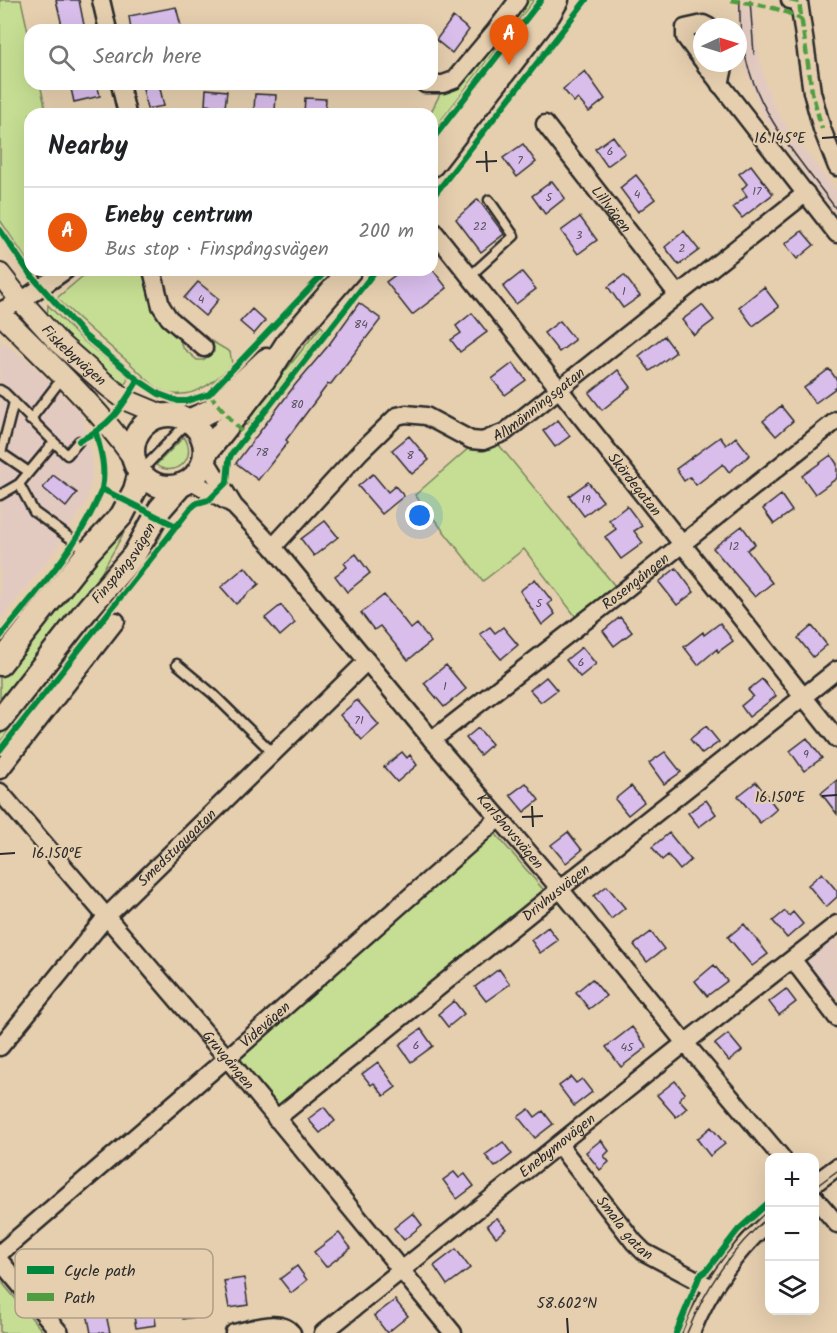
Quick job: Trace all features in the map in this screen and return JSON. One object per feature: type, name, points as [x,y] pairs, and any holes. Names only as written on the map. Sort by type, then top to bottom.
[{"type":"main road","points":[[438,157],[553,7],[568,0]]},
{"type":"main road","name":"Finspångsvägen","points":[[0,720],[85,612],[147,504],[197,475],[205,457],[263,381],[288,342],[345,276]]},
{"type":"main road","name":"Finspångsvägen","points":[[189,421],[212,410],[253,370],[288,342]]},
{"type":"main road","points":[[162,415],[181,416],[189,421],[202,435],[205,457]]},
{"type":"main road","name":"Finspångsvägen","points":[[0,664],[88,551],[122,515],[135,490],[134,457],[148,422],[162,415]]},
{"type":"main road","points":[[134,457],[153,483],[178,484]]},
{"type":"street","points":[[101,0],[107,24]]},
{"type":"street","points":[[438,84],[454,80],[518,0]]},
{"type":"street","points":[[796,1],[812,92],[834,149],[837,166]]},
{"type":"street","points":[[693,26],[685,28],[685,37],[693,48]]},
{"type":"street","points":[[710,72],[837,234]]},
{"type":"street","points":[[720,85],[722,72]]},
{"type":"street","points":[[121,90],[125,108]]},
{"type":"street","name":"Lillvägen","points":[[545,124],[678,295]]},
{"type":"street","name":"Allmänningsgatan","points":[[273,547],[360,452],[397,416],[406,414],[426,416],[471,440],[483,441],[505,432],[806,193]]},
{"type":"street","name":"Skördegatan","points":[[438,236],[837,739]]},
{"type":"street","name":"Fiskebyvägen","points":[[0,274],[59,343],[109,387],[126,400],[162,415]]},
{"type":"street","points":[[0,312],[21,301],[57,276]]},
{"type":"street","points":[[154,276],[162,306],[169,318],[204,348]]},
{"type":"street","name":"Fiskebyvägen","points":[[0,312],[70,382],[116,415],[134,457]]},
{"type":"street","name":"Rosengången","points":[[432,740],[682,545],[837,420]]},
{"type":"street","name":"Karlshovsvägen","points":[[205,457],[234,506],[273,547],[778,1153]]},
{"type":"street","name":"Karlshovsvägen","points":[[178,484],[234,506]]},
{"type":"street","points":[[0,770],[116,621]]},
{"type":"street","name":"Smedstugugatan","points":[[0,1047],[106,917],[367,661]]},
{"type":"street","name":"Drivhusvägen","points":[[276,1119],[560,889],[837,670]]},
{"type":"street","name":"Gruvgången","points":[[0,792],[227,1058],[453,1333]]},
{"type":"street","name":"Videvägen","points":[[0,1253],[227,1058],[499,818]]},
{"type":"street","name":"Enebymovägen","points":[[323,1333],[685,1042],[837,924]]},
{"type":"street","points":[[793,960],[837,1018]]},
{"type":"street","name":"Smala gatan","points":[[559,1145],[644,1252],[712,1288]]},
{"type":"street","points":[[819,1180],[837,1167]]},
{"type":"street","points":[[819,1203],[837,1224]]},
{"type":"street","points":[[691,1333],[712,1288],[732,1259],[765,1225]]},
{"type":"street","points":[[0,1261],[15,1279]]},
{"type":"street","points":[[48,1318],[60,1333]]},
{"type":"street","points":[[234,1333],[276,1325],[288,1327],[292,1333]]},
{"type":"lane","points":[[470,276],[514,236],[489,200]]},
{"type":"lane","points":[[30,420],[70,382]]},
{"type":"lane","points":[[0,390],[67,455],[79,441]]},
{"type":"lane","points":[[14,402],[2,453],[29,472]]},
{"type":"lane","points":[[134,457],[189,421]]},
{"type":"lane","points":[[0,495],[19,484],[54,442]]},
{"type":"lane","points":[[19,484],[34,512],[88,551]]},
{"type":"lane","points":[[177,664],[213,694],[274,754]]},
{"type":"shaded area","points":[[737,5],[754,8],[759,59],[770,97],[783,122],[837,193],[837,215],[798,165],[762,113],[747,72],[747,18],[738,18]]},
{"type":"shaded area","points":[[0,341],[27,360],[82,415],[92,455],[92,480],[85,505],[53,553],[0,621]]},
{"type":"shaded area","points":[[837,931],[837,1007],[801,959]]},
{"type":"green space","points":[[0,0],[21,0],[26,24],[24,24],[24,90],[41,90],[46,108],[24,108],[24,256],[0,220]]},
{"type":"green space","points":[[527,0],[534,0],[438,124],[438,108],[433,108],[441,92],[459,86]]},
{"type":"green space","points":[[83,276],[149,276],[178,333],[182,347],[197,360],[203,360],[214,352],[213,342],[230,352],[232,364],[220,376],[198,390],[182,394],[166,392],[148,380],[57,298]]},
{"type":"green space","points":[[48,305],[80,338],[126,375],[128,378],[123,390],[103,377],[47,318]]},
{"type":"green space","points":[[321,326],[324,329],[255,418],[247,425],[242,424],[242,418],[252,413]]},
{"type":"green space","points":[[184,437],[188,445],[188,452],[183,464],[171,469],[164,469],[156,465]]},
{"type":"green space","points":[[499,445],[615,586],[576,617],[524,549],[483,581],[415,495],[470,447],[485,448]]},
{"type":"green space","points":[[135,513],[91,591],[0,706],[0,677],[115,531]]},
{"type":"green space","points":[[161,527],[163,531],[160,538],[0,742],[0,735],[130,570]]},
{"type":"green space","points":[[494,832],[547,894],[275,1108],[235,1059]]},
{"type":"green space","points":[[0,1280],[15,1298],[15,1318],[32,1318],[44,1333],[0,1333]]},
{"type":"building","points":[[56,0],[79,0],[84,24],[62,24]]},
{"type":"building","points":[[176,7],[180,24],[130,24],[129,16]]},
{"type":"building","points":[[453,17],[469,30],[452,53],[438,42],[438,37]]},
{"type":"building","points":[[585,71],[605,99],[589,112],[578,99],[574,102],[563,89]]},
{"type":"building","points":[[71,90],[98,90],[100,96],[74,102]]},
{"type":"building","points":[[143,90],[160,90],[164,106],[147,108]]},
{"type":"building","points":[[206,90],[227,91],[225,107],[205,105]]},
{"type":"building","points":[[255,94],[276,95],[275,108],[254,108]]},
{"type":"building","points":[[305,98],[326,99],[325,108],[304,108]]},
{"type":"building","points":[[613,136],[625,153],[607,166],[595,149]]},
{"type":"building","points":[[523,144],[536,162],[517,177],[503,158]]},
{"type":"building","points":[[751,165],[773,194],[742,218],[733,207],[747,196],[742,189],[747,184],[739,174]]},
{"type":"building","points":[[636,175],[655,199],[638,212],[620,188]]},
{"type":"building","points":[[552,181],[565,198],[545,214],[532,196]]},
{"type":"building","points":[[478,199],[504,234],[481,252],[456,219]]},
{"type":"building","points":[[580,217],[597,240],[578,254],[561,231]]},
{"type":"building","points":[[684,231],[699,250],[679,265],[665,247]]},
{"type":"building","points":[[802,231],[814,245],[797,259],[785,244]]},
{"type":"building","points":[[522,272],[536,289],[516,304],[503,287]]},
{"type":"building","points":[[624,275],[640,296],[623,308],[608,287]]},
{"type":"building","points":[[394,276],[438,276],[447,288],[412,315],[386,282]]},
{"type":"building","points":[[198,282],[219,299],[205,316],[184,298]]},
{"type":"building","points":[[764,287],[779,307],[753,326],[739,307]]},
{"type":"building","points":[[359,303],[381,319],[330,385],[328,384],[286,440],[288,442],[258,480],[236,463]]},
{"type":"building","points":[[702,305],[714,320],[694,335],[682,320]]},
{"type":"building","points":[[252,309],[265,321],[254,334],[240,322]]},
{"type":"building","points":[[472,313],[487,332],[460,352],[451,340],[461,333],[456,326]]},
{"type":"building","points":[[560,321],[575,340],[559,352],[544,333]]},
{"type":"building","points":[[664,336],[676,352],[650,371],[639,356]]},
{"type":"building","points":[[513,363],[526,380],[505,395],[492,379]]},
{"type":"building","points":[[829,369],[837,380],[837,387],[815,403],[804,388]]},
{"type":"building","points":[[618,370],[631,387],[602,410],[589,393]]},
{"type":"building","points":[[781,406],[793,421],[776,436],[763,421]]},
{"type":"building","points":[[558,420],[570,436],[555,447],[543,431]]},
{"type":"building","points":[[409,436],[429,460],[412,474],[392,450]]},
{"type":"building","points":[[720,437],[726,445],[736,437],[750,455],[729,472],[723,464],[696,485],[690,477],[684,481],[676,469]]},
{"type":"building","points":[[831,455],[837,464],[837,478],[815,494],[802,476]]},
{"type":"building","points":[[373,474],[388,492],[395,486],[404,496],[382,514],[358,486]]},
{"type":"building","points":[[53,475],[77,493],[66,507],[43,488]]},
{"type":"building","points":[[588,482],[603,501],[584,516],[569,496]]},
{"type":"building","points":[[781,495],[792,511],[774,524],[763,509]]},
{"type":"building","points":[[627,506],[642,526],[634,531],[643,543],[621,559],[605,537],[616,529],[609,520]]},
{"type":"building","points":[[325,521],[338,537],[314,556],[301,539]]},
{"type":"building","points":[[742,526],[755,544],[747,550],[772,583],[755,597],[713,548]]},
{"type":"building","points":[[356,554],[370,573],[347,592],[335,576],[347,567],[344,563]]},
{"type":"building","points":[[245,567],[259,584],[236,604],[221,587]]},
{"type":"building","points":[[676,568],[694,592],[677,605],[659,582]]},
{"type":"building","points":[[535,579],[552,601],[548,604],[555,614],[542,625],[520,591]]},
{"type":"building","points":[[384,595],[411,629],[417,624],[431,642],[408,660],[380,626],[374,630],[361,613]]},
{"type":"building","points":[[281,605],[295,623],[280,636],[265,618]]},
{"type":"building","points":[[620,617],[632,632],[614,646],[603,631]]},
{"type":"building","points":[[720,623],[733,641],[718,652],[717,649],[698,665],[684,647],[703,632],[704,635]]},
{"type":"building","points":[[812,626],[827,645],[813,657],[798,638]]},
{"type":"building","points":[[490,627],[495,633],[503,627],[518,645],[501,659],[480,634]]},
{"type":"building","points":[[582,647],[596,664],[580,677],[566,660]]},
{"type":"building","points":[[446,665],[466,689],[444,707],[424,683]]},
{"type":"building","points":[[546,677],[557,690],[541,702],[530,690]]},
{"type":"building","points":[[762,679],[776,696],[749,717],[741,706],[753,696],[748,690]]},
{"type":"building","points":[[357,700],[379,725],[362,740],[340,715]]},
{"type":"building","points":[[706,726],[719,742],[702,754],[690,739]]},
{"type":"building","points":[[478,728],[492,744],[480,755],[466,738]]},
{"type":"building","points":[[807,738],[822,758],[804,771],[790,751]]},
{"type":"building","points":[[402,752],[407,758],[410,755],[417,765],[397,782],[384,767]]},
{"type":"building","points":[[665,752],[681,772],[664,784],[649,763]]},
{"type":"building","points":[[837,780],[837,814],[821,793]]},
{"type":"building","points":[[756,782],[777,809],[760,823],[738,796]]},
{"type":"building","points":[[526,783],[539,800],[524,812],[510,795]]},
{"type":"building","points":[[631,786],[644,802],[628,815],[615,799]]},
{"type":"building","points":[[706,800],[716,814],[699,827],[688,813]]},
{"type":"building","points":[[568,832],[582,850],[566,863],[551,845]]},
{"type":"building","points":[[669,833],[691,860],[680,870],[668,855],[662,860],[652,847]]},
{"type":"building","points":[[822,873],[837,891],[837,897],[826,907],[808,885]]},
{"type":"building","points":[[607,886],[625,908],[611,919],[594,896]]},
{"type":"building","points":[[785,911],[789,916],[793,912],[803,924],[787,938],[773,921]]},
{"type":"building","points":[[744,924],[768,954],[752,966],[728,937]]},
{"type":"building","points":[[548,927],[558,940],[540,953],[531,940]]},
{"type":"building","points":[[651,932],[664,949],[647,962],[634,945]]},
{"type":"building","points":[[714,965],[727,981],[707,996],[695,981]]},
{"type":"building","points":[[499,969],[510,984],[486,1001],[475,987]]},
{"type":"building","points":[[592,979],[606,996],[589,1009],[576,992]]},
{"type":"building","points":[[786,989],[796,1002],[779,1015],[769,1002]]},
{"type":"building","points":[[454,1001],[464,1014],[448,1027],[438,1014]]},
{"type":"building","points":[[632,1027],[647,1047],[621,1067],[606,1047]]},
{"type":"building","points":[[421,1029],[433,1046],[411,1062],[399,1045]]},
{"type":"building","points":[[728,1034],[742,1051],[729,1061],[715,1044]]},
{"type":"building","points":[[378,1062],[396,1087],[384,1096],[374,1083],[371,1085],[362,1074]]},
{"type":"building","points":[[571,1077],[576,1083],[582,1079],[592,1092],[574,1106],[559,1086]]},
{"type":"building","points":[[675,1081],[685,1093],[679,1099],[687,1108],[676,1117],[657,1095]]},
{"type":"building","points":[[324,1107],[335,1121],[320,1133],[308,1119]]},
{"type":"building","points":[[529,1109],[535,1117],[543,1111],[553,1124],[535,1138],[518,1117]]},
{"type":"building","points":[[711,1127],[725,1144],[710,1156],[697,1139]]},
{"type":"building","points":[[601,1140],[609,1151],[604,1156],[609,1162],[600,1170],[586,1152]]},
{"type":"building","points":[[503,1142],[512,1154],[495,1167],[485,1155]]},
{"type":"building","points":[[454,1172],[459,1178],[465,1174],[474,1186],[457,1199],[443,1180]]},
{"type":"building","points":[[413,1213],[422,1225],[404,1240],[394,1228]]},
{"type":"building","points":[[497,1218],[506,1229],[496,1237],[487,1225]]},
{"type":"building","points":[[339,1233],[351,1248],[326,1267],[314,1252]]},
{"type":"building","points":[[456,1249],[470,1268],[447,1285],[434,1266]]},
{"type":"building","points":[[297,1266],[307,1280],[291,1293],[280,1279]]},
{"type":"building","points":[[244,1278],[248,1305],[229,1308],[224,1281]]},
{"type":"building","points":[[395,1300],[408,1316],[387,1333],[374,1316]]},
{"type":"building","points":[[88,1318],[107,1318],[110,1333],[91,1333]]},
{"type":"building","points":[[134,1318],[155,1318],[156,1325],[136,1328]]},
{"type":"tram line","points":[[740,0],[741,32],[746,61],[768,114],[800,162],[837,210]]},
{"type":"tram line","points":[[750,0],[754,54]]},
{"type":"tram line","points":[[819,1184],[837,1171]]},
{"type":"tram line","points":[[687,1333],[703,1299],[721,1269],[743,1241],[765,1220]]},
{"type":"marked path","points":[[731,0],[777,9],[802,20]]},
{"type":"marked path","points":[[790,0],[799,2],[812,92],[822,129]]},
{"type":"marked path","points":[[209,394],[246,437]]},
{"type":"cycle path","points":[[438,132],[541,0]]},
{"type":"cycle path","points":[[438,190],[586,0]]},
{"type":"cycle path","points":[[0,230],[24,265]]},
{"type":"cycle path","points":[[32,276],[84,335],[138,380],[159,394],[178,401],[187,401],[209,394],[321,276]]},
{"type":"cycle path","points":[[0,750],[191,508],[197,503],[209,500],[227,482],[231,455],[371,276]]},
{"type":"cycle path","points":[[79,441],[99,429],[114,416],[138,380]]},
{"type":"cycle path","points":[[0,637],[64,557],[95,505],[103,481],[101,453],[96,433]]},
{"type":"cycle path","points":[[102,489],[176,526]]},
{"type":"cycle path","points":[[676,1333],[700,1275],[707,1270],[738,1230],[765,1206]]},
{"type":"place","name":"Eneby centrum","points":[[509,65]]}]
